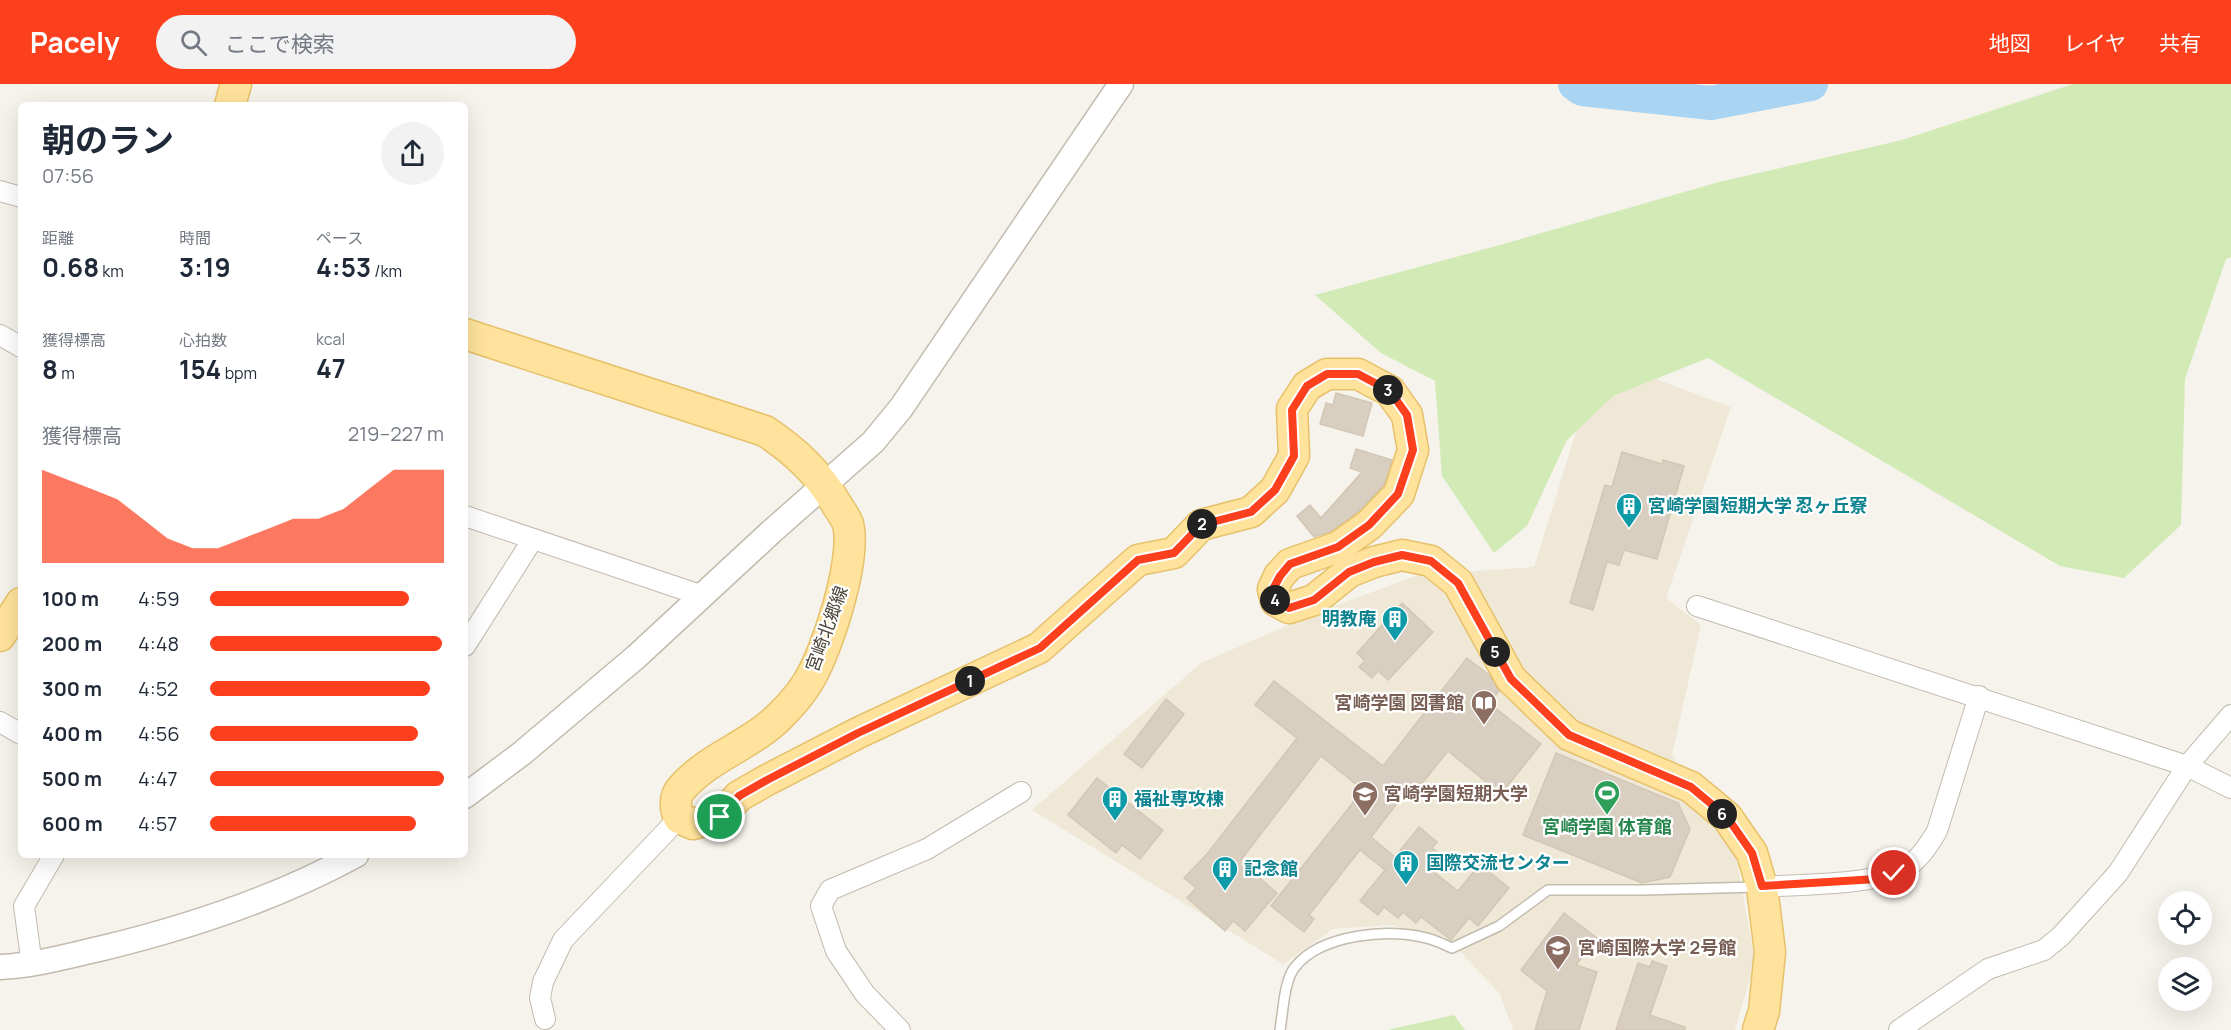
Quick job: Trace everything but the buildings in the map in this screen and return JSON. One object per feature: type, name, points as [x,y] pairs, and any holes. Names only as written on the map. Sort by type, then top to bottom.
[{"type":"main road","points":[[231,102],[236,84]]},
{"type":"main road","name":"宮崎北郷線","points":[[468,335],[765,431],[792,449],[825,484],[848,524],[849,563],[823,650],[807,684],[779,717],[751,740],[701,769],[679,791],[675,809],[679,818]]},
{"type":"main road","points":[[679,818],[693,824],[720,817],[739,796],[777,775],[858,733],[1040,648],[1138,560],[1174,553],[1201,525],[1251,512],[1275,490],[1294,456],[1292,410],[1307,386],[1327,374],[1358,374],[1390,391],[1407,415],[1413,450],[1398,494],[1369,525],[1338,547],[1290,564],[1273,589],[1276,601],[1289,608],[1314,600],[1349,572],[1374,562],[1402,555],[1431,561],[1458,583],[1511,679],[1569,735],[1691,787],[1727,817],[1752,853],[1762,886],[1770,952],[1764,1011],[1758,1030]]},
{"type":"main road","points":[[0,636],[18,608]]},
{"type":"street","points":[[468,794],[521,753],[636,657],[873,442],[901,408],[1121,84]]},
{"type":"street","points":[[0,190],[18,195]]},
{"type":"street","points":[[0,335],[18,345]]},
{"type":"street","points":[[468,517],[702,596]]},
{"type":"street","points":[[468,641],[533,539]]},
{"type":"street","points":[[1697,606],[1979,696],[2187,766],[2231,788]]},
{"type":"street","points":[[1762,886],[1877,879],[1911,865],[1929,845],[1937,831],[1979,696]]},
{"type":"street","points":[[1899,1030],[1988,969],[2044,950],[2061,936],[2118,873],[2187,766],[2231,715]]},
{"type":"street","points":[[0,722],[18,732]]},
{"type":"street","points":[[900,1030],[865,994],[836,951],[821,906],[830,890],[927,849],[1021,792]]},
{"type":"street","points":[[545,1019],[540,998],[543,982],[563,940],[679,818]]},
{"type":"street","points":[[32,965],[24,906],[52,858]]},
{"type":"street","points":[[0,967],[32,965],[159,935],[279,891],[350,858]]},
{"type":"lane","points":[[1280,1030],[1287,989],[1294,968],[1311,953],[1339,940],[1376,932],[1428,938],[1452,948],[1499,926],[1548,890],[1762,886]]},
{"type":"shaded area","points":[[1599,358],[1731,407],[1666,598],[1701,625],[1672,755],[1736,857],[1755,961],[1735,1030],[1513,1030],[1500,994],[1453,944],[1391,925],[1333,929],[1283,964],[1032,810],[1201,663],[1321,611],[1418,575],[1534,567]]},
{"type":"green space","points":[[2073,84],[2231,84],[2231,257],[2226,259],[2185,379],[2181,525],[2124,578],[2060,566],[1708,358],[1613,396],[1567,440],[1527,526],[1494,553],[1442,476],[1435,381],[1381,353],[1315,295],[1719,182],[1902,140]]},
{"type":"green space","points":[[1454,1015],[1465,1030],[1387,1030]]},
{"type":"waterway","points":[[1575,84],[1582,89],[1711,103],[1811,84]]},
{"type":"place","name":"宮崎学園短期大学 忍ヶ丘寮","points":[[1629,529]]},
{"type":"place","name":"明教庵","points":[[1395,642]]},
{"type":"place","name":"宮崎学園 図書館","points":[[1484,726]]},
{"type":"place","name":"宮崎学園 体育館","points":[[1607,816]]},
{"type":"place","name":"宮崎学園短期大学","points":[[1365,817]]},
{"type":"place","name":"福祉専攻棟","points":[[1115,822]]},
{"type":"place","name":"国際交流センター","points":[[1406,886]]},
{"type":"place","name":"記念館","points":[[1225,892]]},
{"type":"place","name":"宮崎国際大学 2号館","points":[[1558,971]]},
{"type":"route","points":[[720,817],[739,796],[767,780],[858,733],[1040,648],[1138,560],[1174,553],[1201,525],[1251,512],[1275,490],[1294,456],[1292,410],[1307,386],[1327,374],[1358,374],[1390,391],[1407,415],[1413,450],[1398,494],[1369,525],[1338,547],[1290,564],[1273,589],[1276,601],[1289,608],[1314,600],[1349,572],[1374,562],[1402,555],[1431,561],[1458,583],[1511,679],[1569,735],[1691,787],[1727,817],[1752,853],[1762,886],[1877,879],[1894,873]]}]
